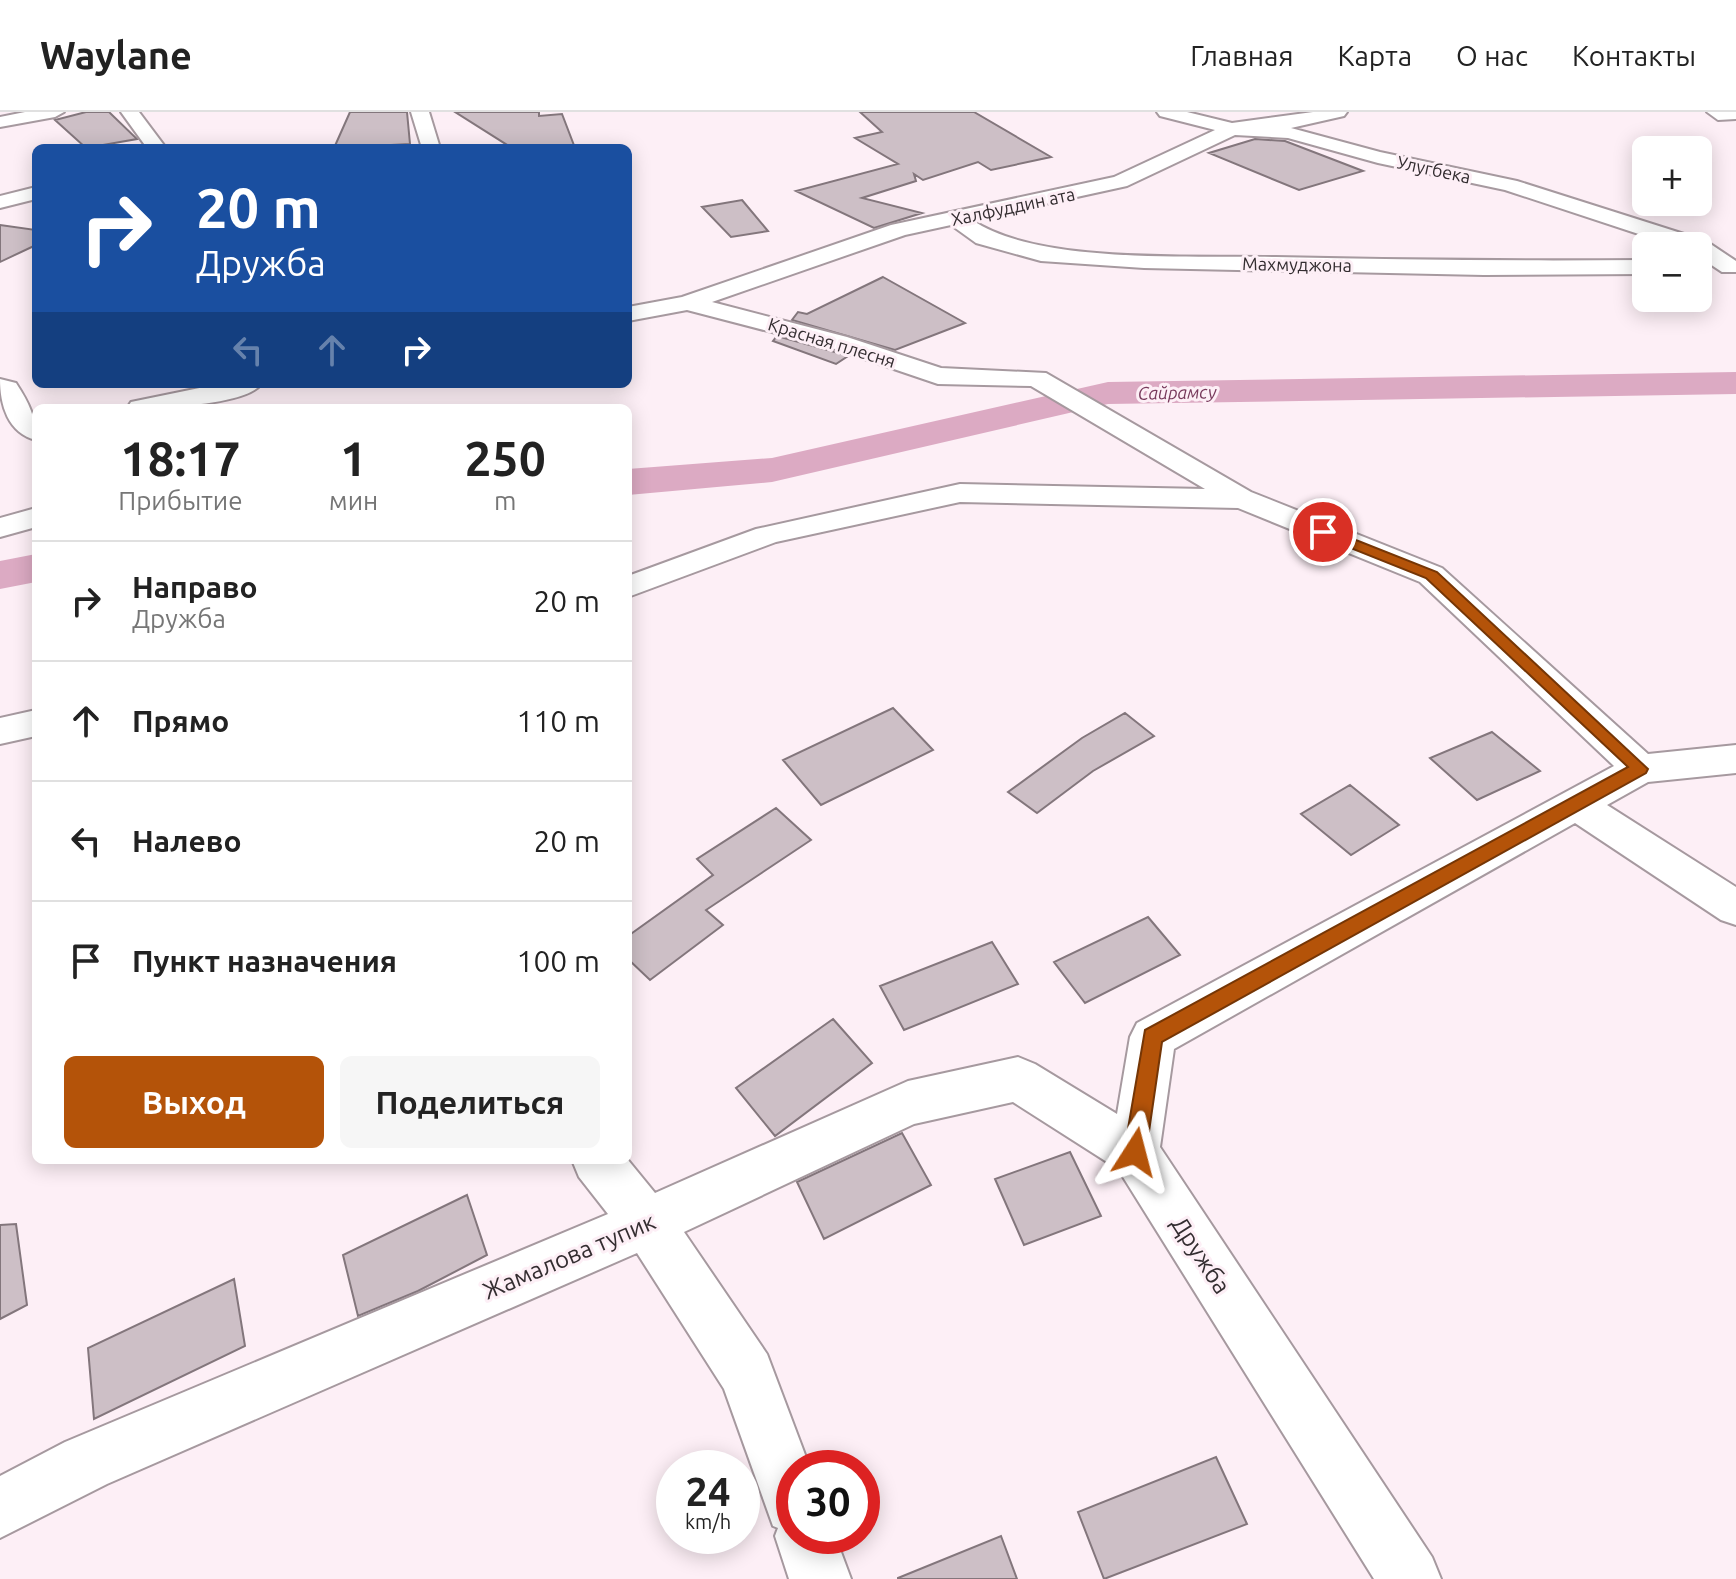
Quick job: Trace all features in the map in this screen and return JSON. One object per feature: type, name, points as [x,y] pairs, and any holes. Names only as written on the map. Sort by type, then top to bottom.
[{"type":"street","points":[[0,122],[55,112]]},
{"type":"street","points":[[130,112],[154,144]]},
{"type":"street","points":[[420,112],[430,144]]},
{"type":"street","name":"Улугбека","points":[[1166,112],[1232,129],[1289,133],[1378,157],[1510,185],[1655,232]]},
{"type":"street","name":"Халфуддин ата","points":[[687,303],[899,230],[1120,182],[1232,129],[1288,123],[1338,112]]},
{"type":"street","points":[[1716,112],[1724,116],[1736,114]]},
{"type":"street","points":[[0,202],[32,194]]},
{"type":"street","points":[[0,215],[24,218]]},
{"type":"street","name":"Махмуджона","points":[[956,219],[984,238],[1041,254],[1144,261],[1484,268],[1632,267]]},
{"type":"street","name":"Улугбека","points":[[1712,254],[1733,267]]},
{"type":"street","points":[[1712,267],[1733,267]]},
{"type":"street","name":"Красная плесня","points":[[632,313],[687,303],[838,342],[938,376],[1037,378],[1242,499]]},
{"type":"street","points":[[632,337],[725,311]]},
{"type":"street","points":[[0,387],[7,389],[27,426],[32,429]]},
{"type":"street","points":[[154,404],[237,388]]},
{"type":"street","points":[[632,586],[767,535],[960,493],[1242,499],[1431,575],[1640,769]]},
{"type":"street","points":[[0,528],[32,518]]},
{"type":"street","points":[[0,731],[32,724]]},
{"type":"street","points":[[1135,1152],[1153,1037],[1640,769],[1736,759]]},
{"type":"street","points":[[1575,804],[1736,908]]},
{"type":"street","name":"Жамалова тупик","points":[[0,1508],[86,1463],[647,1223],[908,1103],[1018,1079],[1135,1152]]},
{"type":"street","name":"Дружба","points":[[1135,1152],[1410,1579]]},
{"type":"street","points":[[600,1164],[647,1223],[747,1374],[776,1455]]},
{"type":"street","points":[[811,1554],[820,1579]]},
{"type":"building","points":[[86,112],[109,112],[137,139],[109,144],[82,144],[55,120]]},
{"type":"building","points":[[350,112],[407,112],[410,144],[336,144]]},
{"type":"building","points":[[455,112],[539,112],[539,116],[562,114],[573,144],[506,144]]},
{"type":"building","points":[[860,112],[974,112],[1051,157],[991,170],[978,162],[923,180],[914,174],[916,181],[862,198],[922,213],[874,228],[796,191],[898,164],[855,138],[882,132]]},
{"type":"building","points":[[1255,139],[1285,141],[1363,171],[1299,190],[1209,153]]},
{"type":"building","points":[[742,200],[768,231],[731,237],[702,207]]},
{"type":"building","points":[[0,225],[32,229],[32,247],[0,262]]},
{"type":"building","points":[[883,277],[965,323],[895,350],[792,320],[798,312],[807,314]]},
{"type":"building","points":[[777,336],[848,356],[836,364],[773,341]]},
{"type":"building","points":[[893,708],[933,750],[821,805],[783,760]]},
{"type":"building","points":[[1125,713],[1154,736],[1093,771],[1037,813],[1008,792],[1082,738]]},
{"type":"building","points":[[1492,732],[1540,771],[1477,800],[1430,758]]},
{"type":"building","points":[[1350,785],[1399,825],[1351,855],[1301,814]]},
{"type":"building","points":[[776,808],[811,840],[706,910],[723,925],[650,980],[632,963],[632,933],[713,875],[697,859]]},
{"type":"building","points":[[1148,917],[1180,955],[1085,1003],[1054,962]]},
{"type":"building","points":[[992,942],[1018,984],[904,1030],[880,986]]},
{"type":"building","points":[[833,1019],[872,1063],[775,1136],[736,1088]]},
{"type":"building","points":[[902,1133],[931,1185],[824,1239],[797,1182]]},
{"type":"building","points":[[1070,1152],[1101,1216],[1024,1245],[995,1179]]},
{"type":"building","points":[[467,1195],[487,1255],[418,1291],[358,1316],[343,1255]]},
{"type":"building","points":[[16,1224],[27,1305],[0,1319],[0,1225]]},
{"type":"building","points":[[234,1279],[245,1346],[94,1419],[88,1348]]},
{"type":"building","points":[[1216,1457],[1247,1524],[1104,1579],[1078,1512]]},
{"type":"building","points":[[1001,1536],[1017,1579],[898,1579],[898,1578]]},
{"type":"waterway","name":"Сайрамсу","points":[[632,482],[772,470],[1108,393],[1736,383]]},
{"type":"waterway","name":"Сайрамсу","points":[[0,575],[32,569]]},
{"type":"route","points":[[1135,1152],[1153,1037],[1640,769],[1431,575],[1323,532]]}]
